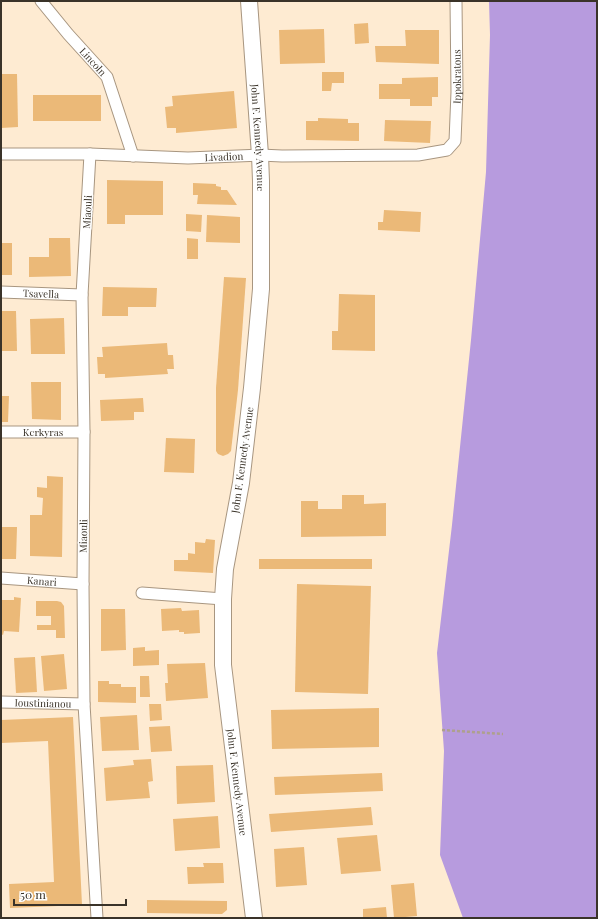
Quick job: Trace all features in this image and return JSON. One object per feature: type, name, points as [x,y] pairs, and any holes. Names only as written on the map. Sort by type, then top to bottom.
[{"type":"street","name":"Lincoln","points":[[41,1],[68,34],[108,77],[133,156]]},
{"type":"street","name":"John F. Kennedy Avenue","points":[[249,1],[260,155],[260,296],[252,388],[241,483],[224,569],[223,665],[254,918]]},
{"type":"street","name":"Ippokratous","points":[[447,150],[455,141],[457,92],[456,1]]},
{"type":"street","name":"Livadion","points":[[1,154],[90,154],[188,158],[260,155],[418,155],[447,150]]},
{"type":"street","name":"Miaouli","points":[[90,154],[82,295],[84,432],[84,704],[97,918]]},
{"type":"street","name":"Tsavella","points":[[1,292],[82,295]]},
{"type":"street","name":"Kerkyras","points":[[1,432],[84,432]]},
{"type":"street","name":"Kanari","points":[[1,578],[83,584]]},
{"type":"street","points":[[142,593],[223,599]]},
{"type":"street","name":"Ioustinianou","points":[[1,702],[84,704]]},
{"type":"path","points":[[442,730],[503,734]]},
{"type":"shaded area","points":[[489,1],[597,1],[597,918],[463,918],[440,855],[444,751],[437,653],[471,340],[486,172],[490,35]]},
{"type":"building","points":[[368,23],[369,43],[355,44],[354,24]]},
{"type":"building","points":[[324,29],[325,63],[280,64],[279,30]]},
{"type":"building","points":[[405,30],[439,30],[439,64],[376,62],[375,46],[406,46]]},
{"type":"building","points":[[322,72],[344,72],[344,83],[332,83],[331,91],[322,91]]},
{"type":"building","points":[[1,74],[17,74],[18,127],[1,128]]},
{"type":"building","points":[[438,77],[438,97],[432,97],[432,106],[410,106],[410,99],[379,99],[379,84],[402,84],[402,78]]},
{"type":"building","points":[[234,91],[237,128],[176,133],[176,128],[167,128],[165,107],[173,106],[172,96]]},
{"type":"building","points":[[33,95],[101,95],[101,121],[33,121]]},
{"type":"building","points":[[318,118],[348,119],[348,123],[359,123],[359,141],[306,140],[306,121],[318,121]]},
{"type":"building","points":[[385,120],[431,121],[430,143],[384,141]]},
{"type":"building","points":[[107,180],[163,181],[163,215],[125,215],[125,224],[107,224]]},
{"type":"building","points":[[193,183],[216,184],[216,186],[221,187],[221,190],[227,190],[237,205],[197,204],[198,195],[193,195]]},
{"type":"building","points":[[384,210],[421,212],[420,232],[378,230],[378,222],[383,222]]},
{"type":"building","points":[[186,214],[202,215],[201,232],[186,231]]},
{"type":"building","points":[[207,215],[240,217],[240,243],[206,242]]},
{"type":"building","points":[[49,238],[70,238],[71,276],[29,277],[29,257],[49,257]]},
{"type":"building","points":[[187,238],[198,239],[198,259],[187,259]]},
{"type":"building","points":[[1,243],[12,243],[12,275],[1,275]]},
{"type":"building","points":[[224,277],[246,278],[238,390],[231,451],[223,456],[218,454],[216,451],[216,388]]},
{"type":"building","points":[[103,287],[157,288],[156,307],[128,307],[128,316],[102,316]]},
{"type":"building","points":[[339,294],[375,295],[375,351],[332,350],[332,331],[338,331]]},
{"type":"building","points":[[1,311],[16,311],[17,351],[1,351]]},
{"type":"building","points":[[64,318],[65,354],[31,354],[30,319]]},
{"type":"building","points":[[167,343],[168,355],[173,355],[174,369],[167,369],[168,374],[105,378],[105,374],[98,374],[97,357],[103,357],[102,347]]},
{"type":"building","points":[[31,382],[61,382],[61,420],[32,419]]},
{"type":"building","points":[[1,396],[9,396],[8,422],[1,422]]},
{"type":"building","points":[[143,398],[144,412],[134,412],[134,420],[101,421],[100,400]]},
{"type":"building","points":[[166,438],[195,439],[194,473],[164,472]]},
{"type":"building","points":[[47,476],[63,477],[62,557],[30,556],[30,515],[42,515],[43,498],[37,497],[37,487],[47,488]]},
{"type":"building","points":[[342,495],[364,495],[364,504],[386,503],[386,536],[301,537],[301,501],[318,501],[318,509],[342,509]]},
{"type":"building","points":[[1,527],[17,527],[16,559],[1,559]]},
{"type":"building","points":[[206,539],[215,540],[213,573],[174,571],[174,560],[188,560],[188,553],[195,554],[195,542],[205,543]]},
{"type":"building","points":[[259,559],[372,559],[372,569],[259,569]]},
{"type":"building","points":[[297,584],[371,586],[368,694],[295,692]]},
{"type":"building","points":[[14,597],[21,598],[19,632],[4,631],[3,635],[1,634],[1,600],[14,600]]},
{"type":"building","points":[[36,601],[61,602],[64,606],[65,638],[56,638],[56,630],[37,630],[37,625],[51,625],[51,616],[36,616]]},
{"type":"building","points":[[181,608],[182,611],[199,610],[200,633],[184,634],[184,632],[179,632],[179,630],[162,631],[161,609]]},
{"type":"building","points":[[101,609],[125,609],[126,650],[101,651]]},
{"type":"building","points":[[145,647],[145,651],[159,650],[159,665],[133,666],[133,648]]},
{"type":"building","points":[[64,654],[67,689],[44,691],[41,656]]},
{"type":"building","points":[[35,657],[37,692],[16,693],[14,658]]},
{"type":"building","points":[[205,663],[208,698],[166,701],[165,683],[168,683],[167,664]]},
{"type":"building","points":[[140,676],[149,676],[150,697],[140,697]]},
{"type":"building","points":[[98,681],[109,681],[109,684],[121,684],[121,687],[136,687],[136,703],[98,702]]},
{"type":"building","points":[[149,704],[161,704],[162,720],[150,721]]},
{"type":"building","points":[[379,708],[379,747],[272,749],[271,710]]},
{"type":"building","points":[[137,715],[139,750],[102,751],[100,717]]},
{"type":"building","points":[[73,717],[82,905],[10,908],[9,884],[54,882],[48,741],[1,743],[1,720]]},
{"type":"building","points":[[170,726],[172,751],[151,752],[149,727]]},
{"type":"building","points":[[151,759],[153,781],[148,782],[150,798],[106,801],[104,768],[134,765],[133,760]]},
{"type":"building","points":[[213,765],[215,802],[177,804],[176,766]]},
{"type":"building","points":[[382,773],[383,791],[275,795],[274,777]]},
{"type":"building","points":[[371,807],[373,825],[271,832],[269,814]]},
{"type":"building","points":[[218,816],[220,848],[175,851],[173,819]]},
{"type":"building","points":[[377,835],[381,871],[341,874],[337,838]]},
{"type":"building","points":[[304,847],[307,885],[276,887],[274,849]]},
{"type":"building","points":[[203,863],[223,863],[224,883],[188,884],[187,867],[204,867]]},
{"type":"building","points":[[414,883],[417,916],[394,918],[391,885]]},
{"type":"building","points":[[147,900],[227,901],[227,910],[222,914],[147,913]]},
{"type":"building","points":[[386,907],[387,918],[363,918],[363,909]]}]
